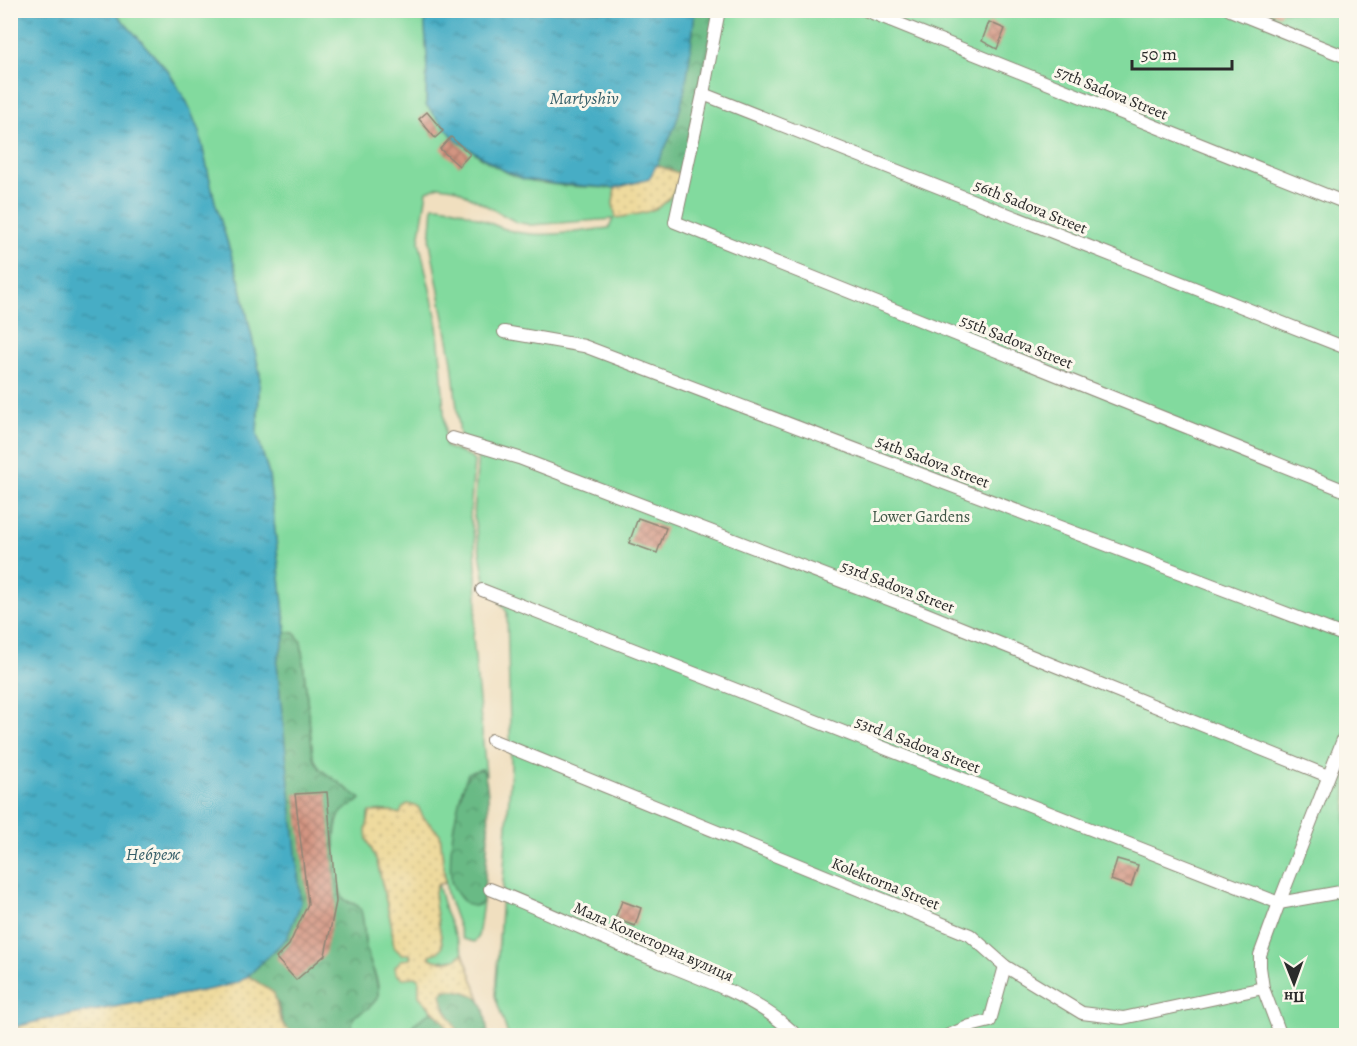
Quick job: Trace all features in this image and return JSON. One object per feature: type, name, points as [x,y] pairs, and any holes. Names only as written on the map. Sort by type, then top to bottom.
[{"type":"street","points":[[703,94],[719,10]]},
{"type":"street","name":"57th Sadova Street","points":[[865,10],[1347,203]]},
{"type":"street","points":[[1230,10],[1347,57]]},
{"type":"street","name":"55th Sadova Street","points":[[703,94],[675,222],[1347,491]]},
{"type":"street","name":"56th Sadova Street","points":[[703,94],[1347,348]]},
{"type":"street","name":"54th Sadova Street","points":[[504,332],[584,346],[1347,636]]},
{"type":"street","name":"53rd Sadova Street","points":[[452,438],[519,458],[911,608],[1328,776]]},
{"type":"street","name":"53rd A Sadova Street","points":[[482,590],[1279,903]]},
{"type":"street","points":[[1281,1035],[1263,988],[1260,955],[1328,776],[1342,757],[1347,732]]},
{"type":"street","name":"Kolektorna Street","points":[[492,740],[970,935],[1005,966],[1082,1013],[1123,1018],[1263,988]]},
{"type":"street","name":"Мала Колекторна вулиця","points":[[490,889],[539,908],[743,998],[786,1025],[797,1035]]},
{"type":"street","points":[[1279,903],[1347,891]]},
{"type":"street","points":[[947,1035],[990,1021],[1005,966]]},
{"type":"green space","name":"Lower Gardens","points":[[114,11],[424,11],[427,57],[426,105],[436,116],[470,149],[509,174],[546,184],[615,188],[613,204],[616,214],[650,176],[669,137],[682,96],[695,11],[1346,11],[1346,1035],[508,1035],[495,996],[511,767],[507,612],[485,581],[474,518],[478,451],[460,436],[452,362],[430,242],[433,206],[455,209],[512,231],[536,234],[560,234],[609,228],[613,219],[531,225],[516,222],[454,188],[439,186],[427,191],[419,241],[436,316],[446,447],[469,456],[474,461],[470,517],[475,540],[477,601],[473,637],[486,774],[482,769],[462,789],[453,835],[451,882],[478,905],[483,902],[478,938],[474,942],[463,939],[447,894],[440,834],[423,817],[418,807],[400,814],[380,810],[368,814],[367,839],[377,861],[391,922],[394,947],[410,954],[413,977],[419,978],[419,996],[432,1011],[414,1024],[412,1030],[414,1035],[343,1035],[347,1034],[354,1016],[373,1004],[378,993],[377,982],[366,949],[362,913],[358,906],[342,896],[337,878],[336,828],[344,810],[361,799],[320,769],[313,757],[301,641],[294,633],[286,632],[269,475],[257,434],[260,374],[240,283],[215,202],[199,132],[187,102],[168,71]]},
{"type":"green space","points":[[695,11],[716,11],[681,174],[656,165],[679,108],[687,71]]},
{"type":"green space","points":[[286,632],[294,633],[301,641],[313,757],[320,769],[361,799],[344,810],[337,820],[335,860],[338,883],[343,898],[358,906],[361,911],[366,947],[376,980],[378,997],[368,1008],[354,1017],[352,1028],[343,1036],[305,1036],[290,1032],[270,992],[248,976],[287,938],[287,773],[277,663]]},
{"type":"green space","points":[[482,769],[488,795],[487,853],[483,902],[473,906],[468,905],[459,896],[453,886],[450,867],[457,812],[468,773]]},
{"type":"green space","points":[[438,884],[445,911],[463,953],[456,959],[437,961],[430,958],[430,955],[442,947],[435,906]]},
{"type":"green space","points":[[450,989],[477,997],[483,1008],[488,1035],[458,1034],[441,1000],[444,990]]},
{"type":"green space","points":[[432,1011],[443,1021],[450,1035],[414,1035],[412,1030],[414,1024]]},
{"type":"sand","points":[[656,165],[681,174],[671,196],[658,208],[616,218],[613,204],[615,188],[649,179]]},
{"type":"sand","points":[[408,804],[418,807],[423,817],[440,834],[445,883],[438,884],[435,905],[442,947],[438,952],[430,955],[430,958],[447,961],[456,959],[463,953],[480,999],[458,990],[444,990],[441,994],[444,1008],[460,1035],[450,1035],[443,1021],[419,996],[419,978],[404,978],[396,973],[395,967],[401,960],[411,957],[410,954],[401,954],[394,947],[391,922],[377,861],[367,839],[366,830],[370,812],[390,811],[400,814],[403,807]]},
{"type":"sand","points":[[248,976],[274,993],[279,1016],[284,1026],[296,1035],[11,1036],[11,1028],[212,989],[237,983]]},
{"type":"water","name":"Небреж","points":[[11,10],[114,11],[168,71],[187,102],[199,132],[215,202],[240,283],[260,374],[257,434],[269,475],[286,632],[277,663],[301,903],[287,938],[248,976],[237,983],[11,1028]]},
{"type":"water","name":"Martyshiv","points":[[424,11],[695,11],[689,66],[681,107],[671,135],[649,179],[615,188],[555,184],[523,179],[499,168],[456,140],[426,105],[427,57]]},
{"type":"building","points":[[1268,10],[1282,10],[1279,16]]},
{"type":"building","points":[[989,22],[1005,29],[997,49],[982,41]]},
{"type":"building","points":[[427,112],[443,131],[435,138],[419,119]]},
{"type":"building","points":[[451,137],[470,154],[459,166],[440,149]]},
{"type":"building","points":[[638,518],[666,528],[657,553],[629,543]]},
{"type":"building","points":[[327,792],[336,902],[325,955],[296,980],[276,958],[289,945],[308,904],[295,794]]},
{"type":"building","points":[[1117,859],[1138,865],[1131,887],[1111,880]]},
{"type":"building","points":[[622,901],[641,908],[635,926],[615,919]]}]
